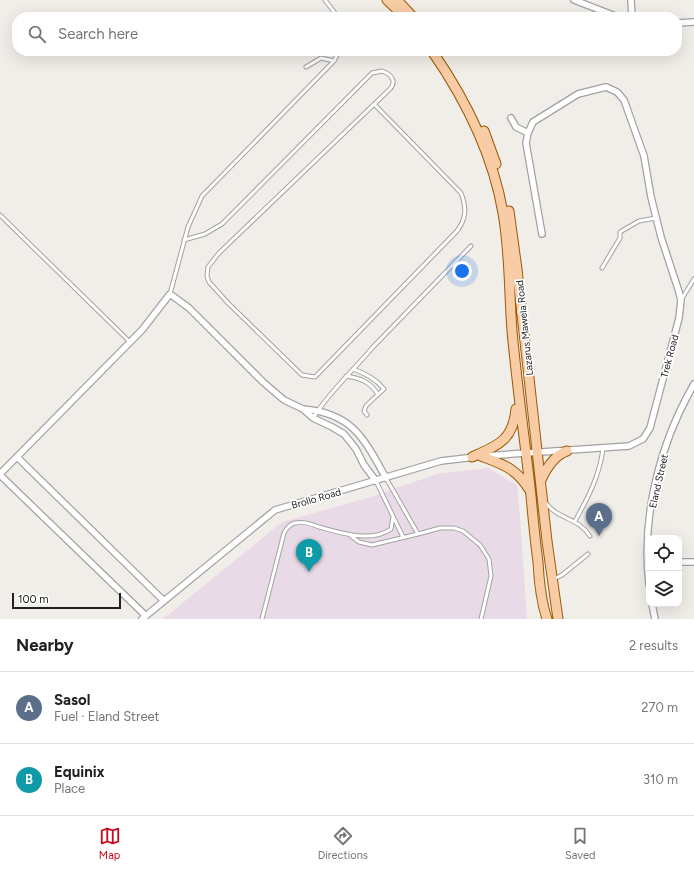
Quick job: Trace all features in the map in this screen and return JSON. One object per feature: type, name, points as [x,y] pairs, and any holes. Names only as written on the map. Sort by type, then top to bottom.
[{"type":"main road","points":[[387,0],[399,12]]},
{"type":"main road","points":[[396,0],[408,12]]},
{"type":"main road","name":"Lazarus Mawela Road","points":[[435,56],[455,86],[473,120],[491,166],[499,194],[507,247],[512,331],[530,492]]},
{"type":"main road","name":"Lazarus Mawela Road","points":[[443,56],[454,72],[479,119],[491,147],[504,190],[514,246],[552,580],[558,619]]},
{"type":"main road","points":[[476,456],[496,446],[511,432],[516,416],[518,390]]},
{"type":"main road","points":[[541,480],[550,465],[562,452],[567,451]]},
{"type":"main road","points":[[476,456],[512,469],[524,481],[530,492],[540,588],[547,619]]},
{"type":"street","points":[[574,0],[605,12]]},
{"type":"street","points":[[631,0],[632,12]]},
{"type":"street","points":[[682,23],[694,22]]},
{"type":"street","name":"Trek Road","points":[[525,452],[567,451],[629,446],[643,439],[650,428],[679,318],[681,300],[656,218],[644,156],[624,100],[617,92],[606,87],[578,94],[533,122],[528,133]]},
{"type":"street","points":[[511,118],[516,127],[528,133],[526,143],[542,234]]},
{"type":"street","points":[[144,617],[0,474],[149,322],[170,294],[188,308],[284,400],[303,409],[313,418],[338,430],[351,441],[360,455],[364,465],[376,481]]},
{"type":"street","name":"Eland Street","points":[[649,535],[650,515],[657,477],[665,448],[675,423],[694,384]]},
{"type":"street","points":[[303,409],[318,410],[340,419],[359,433],[386,478]]},
{"type":"street","name":"Brollo Road","points":[[144,617],[274,510],[441,461],[476,456],[525,452]]},
{"type":"street","points":[[17,457],[164,601]]},
{"type":"street","points":[[682,562],[694,562]]},
{"type":"street","points":[[653,607],[655,619]]},
{"type":"lane","points":[[325,0],[334,12]]},
{"type":"lane","points":[[170,294],[188,227],[202,196],[334,61],[336,56]]},
{"type":"lane","points":[[306,67],[321,58],[334,61]]},
{"type":"lane","points":[[184,240],[205,234],[222,224],[365,79],[374,72],[382,71],[392,77],[393,85],[219,253],[211,262],[206,271],[210,282],[228,303],[302,375],[315,377],[457,231],[465,216],[464,199],[458,189],[374,104]]},
{"type":"lane","points":[[0,214],[130,342]]},
{"type":"lane","points":[[602,268],[620,238],[620,232],[639,221],[656,218]]},
{"type":"lane","points":[[313,418],[333,390],[471,246]]},
{"type":"lane","points":[[681,300],[694,279]]},
{"type":"lane","points":[[353,369],[368,375],[384,390],[366,406],[364,411],[367,415]]},
{"type":"lane","points":[[346,376],[364,380],[378,395]]},
{"type":"lane","points":[[575,521],[595,482],[601,463],[603,448]]},
{"type":"lane","points":[[386,478],[418,534]]},
{"type":"lane","points":[[376,481],[403,537]]},
{"type":"lane","points":[[543,498],[555,512],[575,521],[590,536]]},
{"type":"lane","points":[[262,619],[284,533],[287,528],[295,523],[306,523],[351,536],[375,535],[386,533],[391,529],[393,517]]},
{"type":"lane","points":[[351,536],[359,542],[372,545],[440,528],[454,528],[463,531],[480,545],[489,559],[491,576],[481,619]]},
{"type":"lane","points":[[552,580],[562,575],[588,554]]},
{"type":"shaded area","points":[[488,468],[517,485],[527,619],[163,619],[282,522],[367,498],[437,474]]},
{"type":"place","name":"Sasol","points":[[599,536]]},
{"type":"place","name":"Equinix","points":[[309,572]]}]
